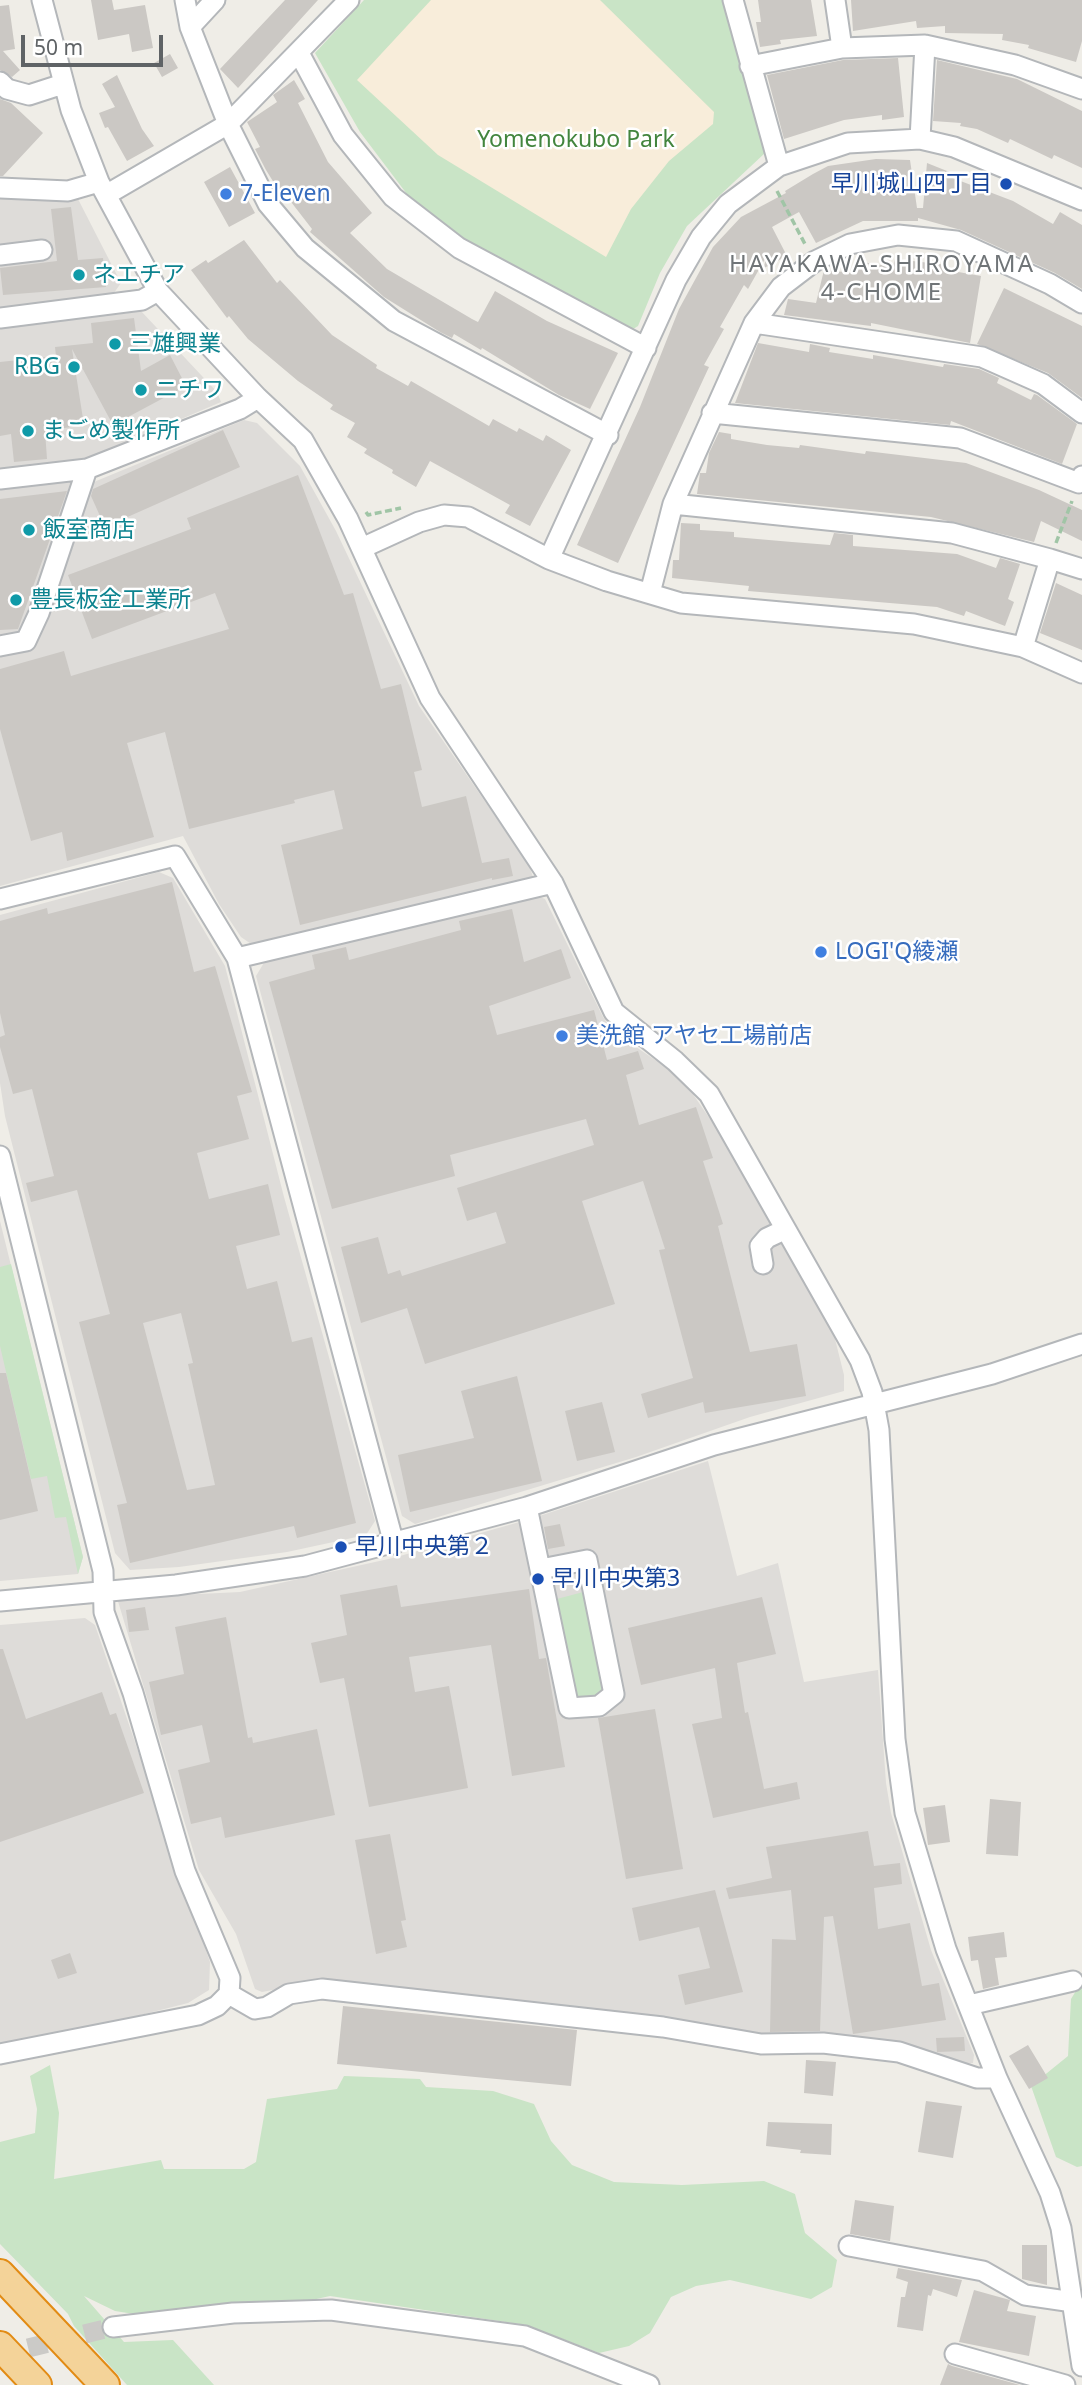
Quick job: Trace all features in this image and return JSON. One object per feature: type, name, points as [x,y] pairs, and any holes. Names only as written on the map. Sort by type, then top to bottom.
[{"type":"highway","points":[[0,2274],[105,2385]]},
{"type":"highway","points":[[0,2346],[37,2385]]},
{"type":"street","points":[[42,0],[63,84],[102,188],[158,291],[258,398],[303,440],[362,548],[430,698],[553,883],[614,1012],[675,1061],[709,1094],[784,1230],[849,1336],[868,1380],[879,1430],[898,1775],[905,1813],[941,1936],[997,2078],[1050,2193],[1062,2228],[1082,2366]]},
{"type":"street","points":[[185,0],[190,27],[228,124],[268,204],[305,247],[394,321],[608,435]]},
{"type":"street","points":[[190,27],[215,0]]},
{"type":"street","points":[[2,185],[68,191],[102,188],[228,124],[349,0]]},
{"type":"street","points":[[733,0],[774,170]]},
{"type":"street","points":[[835,0],[842,48]]},
{"type":"street","points":[[750,66],[842,48],[925,45],[1015,65],[1082,89]]},
{"type":"street","points":[[920,139],[925,45]]},
{"type":"street","points":[[299,52],[343,135],[393,197],[459,248],[646,348]]},
{"type":"street","points":[[0,82],[8,89],[29,95],[63,84]]},
{"type":"street","points":[[550,559],[676,280],[701,237],[729,204],[774,170],[848,143],[920,139],[954,147],[1082,200]]},
{"type":"street","points":[[650,593],[673,504],[754,323],[781,287],[815,261],[850,244],[898,235],[957,241],[1050,284],[1082,303]]},
{"type":"street","points":[[0,255],[42,250]]},
{"type":"street","points":[[0,318],[142,300],[158,291]]},
{"type":"street","points":[[754,323],[982,357],[1043,384],[1082,413]]},
{"type":"street","points":[[0,479],[87,470],[240,409],[258,398]]},
{"type":"street","points":[[712,413],[960,438],[1080,479]]},
{"type":"street","points":[[0,646],[26,641],[87,470]]},
{"type":"street","points":[[673,504],[952,533],[1082,569]]},
{"type":"street","points":[[362,548],[419,522],[444,515],[468,517],[550,559],[681,603],[746,611],[914,624],[1023,647],[1082,673]]},
{"type":"street","points":[[1023,647],[1050,559]]},
{"type":"street","points":[[0,899],[176,856],[237,958],[394,1544]]},
{"type":"street","points":[[237,958],[553,883]]},
{"type":"street","points":[[0,1156],[103,1571],[104,1612],[133,1693],[185,1871],[230,1979],[229,1994],[217,2006],[198,2015],[0,2054]]},
{"type":"street","points":[[763,1264],[760,1246],[767,1238],[784,1230]]},
{"type":"street","points":[[0,1601],[244,1577],[394,1544],[527,1507],[714,1445],[1004,1370],[1082,1344]]},
{"type":"street","points":[[527,1507],[569,1708],[599,1706],[614,1694],[587,1560],[541,1569]]},
{"type":"street","points":[[969,2005],[1073,1981]]},
{"type":"street","points":[[229,1994],[254,2009],[267,2007],[289,1994],[322,1989],[663,2027],[761,2044],[823,2043],[900,2052],[978,2078],[997,2078]]},
{"type":"street","points":[[849,2246],[983,2271],[1016,2292],[1073,2302]]},
{"type":"street","points":[[113,2328],[233,2313],[331,2310],[525,2336],[649,2385]]},
{"type":"street","points":[[954,2354],[1065,2385]]},
{"type":"path","points":[[774,170],[815,261]]},
{"type":"path","points":[[1050,559],[1080,479]]},
{"type":"path","points":[[364,510],[368,515],[410,506]]},
{"type":"shaded area","points":[[0,196],[78,199],[121,283],[111,297],[115,315],[141,311],[217,392],[221,402],[76,464],[24,634],[0,641]]},
{"type":"shaded area","points":[[244,420],[257,423],[300,466],[336,531],[419,706],[529,865],[534,880],[254,946],[241,937],[219,904],[183,836],[0,886],[0,652],[35,646],[89,484]]},
{"type":"shaded area","points":[[159,872],[173,878],[225,966],[284,1197],[375,1521],[366,1535],[287,1552],[179,1567],[130,1570],[115,1553],[5,1116],[0,1083],[0,915]]},
{"type":"shaded area","points":[[535,895],[545,899],[603,1017],[614,1032],[667,1068],[690,1090],[719,1132],[834,1335],[844,1375],[844,1391],[750,1417],[636,1457],[415,1524],[402,1516],[256,976],[265,961]]},
{"type":"shaded area","points":[[0,1221],[83,1557],[78,1574],[0,1581]]},
{"type":"shaded area","points":[[708,1461],[737,1576],[778,1563],[804,1682],[878,1670],[886,1783],[891,1813],[931,1950],[974,2055],[973,2063],[964,2064],[901,2045],[845,2035],[760,2039],[320,1981],[262,1992],[255,1989],[236,1934],[199,1870],[117,1598],[240,1592],[393,1558],[530,1519]]},
{"type":"shaded area","points":[[85,1618],[95,1625],[210,1962],[209,1990],[188,2003],[113,2022],[0,2044],[0,1625]]},
{"type":"green space","name":"Yomenokubo Park","points":[[364,0],[723,0],[765,153],[687,226],[660,273],[638,326],[630,331],[451,232],[413,202],[360,132],[315,53]]},
{"type":"green space","points":[[11,1264],[83,1557],[78,1574],[66,1517],[55,1518],[47,1476],[31,1479],[0,1346],[0,1267]]},
{"type":"green space","points":[[587,1591],[606,1685],[599,1696],[575,1698],[553,1600]]},
{"type":"green space","points":[[1082,1981],[1082,2166],[1077,2167],[1056,2157],[1031,2086],[1068,2056],[1071,1999]]},
{"type":"green space","points":[[50,2065],[59,2113],[54,2179],[161,2160],[164,2169],[244,2169],[256,2162],[267,2099],[337,2089],[344,2076],[420,2079],[426,2087],[493,2091],[534,2104],[551,2141],[572,2165],[614,2182],[682,2185],[764,2181],[795,2194],[805,2233],[837,2260],[832,2287],[811,2299],[730,2280],[696,2286],[671,2297],[650,2333],[629,2346],[599,2353],[526,2325],[330,2296],[231,2318],[179,2321],[115,2311],[84,2296],[124,2342],[173,2340],[214,2385],[127,2385],[74,2326],[68,2314],[0,2244],[0,2142],[35,2133],[37,2109],[30,2076]]},
{"type":"sand","points":[[431,0],[600,0],[714,112],[713,124],[669,161],[631,209],[606,257],[438,155],[357,80]]},
{"type":"building","points":[[91,0],[112,0],[114,10],[145,5],[153,48],[132,52],[129,34],[98,40]]},
{"type":"building","points":[[285,0],[318,0],[238,88],[220,69]]},
{"type":"building","points":[[758,0],[811,0],[817,36],[780,40],[781,44],[760,47],[756,22],[761,22]]},
{"type":"building","points":[[851,0],[1082,0],[1082,41],[1076,62],[1028,48],[1029,45],[1002,40],[1003,34],[945,33],[945,26],[917,28],[916,21],[853,31]]},
{"type":"building","points":[[9,5],[15,49],[3,51],[20,70],[12,77],[0,70],[0,6]]},
{"type":"building","points":[[170,54],[178,68],[162,77],[154,63]]},
{"type":"building","points":[[898,58],[904,117],[882,120],[882,115],[844,120],[784,139],[767,75],[843,60]]},
{"type":"building","points":[[937,60],[1017,79],[1082,111],[1082,168],[1054,155],[1052,159],[1010,139],[1008,143],[977,129],[960,126],[961,123],[933,121]]},
{"type":"building","points":[[117,75],[142,129],[154,146],[127,161],[108,127],[105,128],[99,113],[115,107],[102,84]]},
{"type":"building","points":[[294,80],[305,99],[298,103],[328,162],[372,213],[350,233],[387,269],[478,322],[495,291],[547,321],[618,353],[590,409],[559,395],[482,348],[481,350],[454,334],[452,338],[440,332],[384,297],[310,232],[312,229],[288,198],[284,199],[266,170],[255,149],[260,147],[247,122],[277,102],[273,95]]},
{"type":"building","points":[[0,99],[11,103],[43,133],[3,176],[0,176]]},
{"type":"building","points":[[876,159],[910,160],[917,208],[923,208],[927,163],[952,173],[950,177],[1013,201],[1053,224],[1060,212],[1082,225],[1082,289],[1055,273],[961,230],[918,218],[918,221],[863,221],[816,243],[799,212],[772,227],[787,256],[764,268],[766,257],[748,289],[744,285],[720,327],[724,329],[704,365],[709,367],[618,563],[577,545],[640,407],[679,309],[713,247],[741,217],[786,193],[785,191],[813,174],[828,166]]},
{"type":"building","points":[[230,167],[255,213],[229,227],[204,182]]},
{"type":"building","points":[[71,207],[78,260],[103,258],[106,287],[3,295],[0,268],[57,261],[51,209]]},
{"type":"building","points":[[244,240],[277,283],[280,280],[332,335],[377,365],[376,368],[408,386],[411,381],[489,426],[493,419],[517,432],[519,428],[543,441],[546,435],[571,450],[530,526],[505,513],[510,505],[430,461],[416,487],[392,473],[393,470],[364,453],[367,449],[347,437],[355,423],[330,409],[333,405],[298,381],[248,339],[229,316],[227,318],[191,270],[206,260],[208,263]]},
{"type":"building","points":[[895,259],[948,265],[947,270],[981,276],[970,343],[871,323],[871,326],[784,315],[788,299],[816,303],[824,270],[854,273],[856,261],[893,267]]},
{"type":"building","points":[[1004,288],[1082,326],[1082,398],[1048,373],[977,344]]},
{"type":"building","points":[[134,318],[141,371],[170,355],[186,386],[113,425],[72,349],[84,425],[45,431],[47,459],[14,462],[11,434],[0,436],[0,362],[56,356],[55,347],[93,343],[91,323]]},
{"type":"building","points":[[758,343],[809,352],[810,344],[830,348],[829,352],[873,359],[873,355],[943,367],[944,364],[979,369],[999,378],[997,383],[1031,400],[1034,394],[1037,395],[1077,424],[1062,464],[951,421],[950,425],[735,403]]},
{"type":"building","points":[[223,430],[240,467],[105,527],[91,496],[93,489]]},
{"type":"building","points":[[719,432],[731,434],[731,439],[767,445],[799,448],[800,445],[966,463],[1039,490],[1082,510],[1082,541],[1041,521],[1034,542],[931,517],[697,494],[700,473],[706,473],[709,453]]},
{"type":"building","points":[[298,475],[344,595],[353,593],[381,689],[401,684],[422,770],[414,772],[422,807],[466,796],[482,863],[509,858],[513,876],[492,878],[300,925],[281,845],[343,829],[334,790],[294,800],[295,803],[189,829],[165,732],[127,743],[154,837],[67,861],[62,832],[31,841],[0,729],[0,669],[64,651],[71,676],[229,629],[215,593],[92,639],[68,575],[191,529],[187,518]]},
{"type":"building","name":"飯室商店","points":[[67,491],[18,629],[0,630],[0,499]]},
{"type":"building","points":[[681,523],[700,524],[700,530],[734,532],[734,537],[830,545],[834,533],[853,535],[853,546],[957,554],[996,568],[1000,558],[1020,564],[1008,599],[1014,602],[1005,626],[966,611],[964,616],[937,607],[748,591],[749,586],[672,578],[673,560],[679,560]]},
{"type":"building","points":[[1056,583],[1082,595],[1082,650],[1040,633]]},
{"type":"building","points":[[172,882],[194,972],[215,966],[252,1092],[237,1096],[249,1139],[197,1153],[209,1199],[268,1184],[280,1235],[236,1246],[247,1289],[277,1281],[292,1342],[312,1337],[356,1523],[297,1538],[294,1526],[130,1563],[117,1505],[127,1503],[79,1322],[110,1314],[77,1190],[31,1202],[26,1183],[54,1176],[32,1089],[13,1094],[0,1047],[0,1037],[5,1035],[0,1013],[0,921],[47,908],[48,914]],"holes":[[[181,1313],[193,1363],[188,1364],[215,1485],[187,1490],[143,1323]]]},
{"type":"building","points":[[512,909],[524,962],[561,949],[571,978],[489,1006],[497,1035],[594,1010],[607,1060],[638,1051],[644,1069],[626,1075],[639,1125],[696,1107],[713,1158],[703,1161],[723,1224],[718,1226],[750,1352],[797,1344],[806,1396],[705,1413],[703,1402],[648,1418],[641,1394],[693,1378],[659,1250],[665,1249],[643,1181],[582,1201],[615,1304],[425,1364],[407,1308],[361,1323],[341,1247],[378,1237],[388,1274],[400,1270],[402,1276],[506,1243],[496,1212],[467,1221],[457,1188],[594,1145],[586,1119],[450,1155],[455,1176],[332,1209],[269,982],[315,969],[312,955],[346,947],[349,960],[461,930],[459,921]]},
{"type":"building","points":[[0,1373],[6,1373],[38,1511],[0,1520]]},
{"type":"building","points":[[517,1376],[542,1481],[410,1512],[398,1455],[474,1438],[461,1391]]},
{"type":"building","points":[[602,1402],[615,1452],[577,1461],[565,1411]]},
{"type":"building","points":[[560,1524],[565,1546],[548,1549],[544,1527]]},
{"type":"building","points":[[397,1585],[401,1607],[529,1589],[539,1659],[546,1658],[565,1767],[512,1776],[491,1645],[409,1657],[415,1692],[449,1686],[468,1788],[369,1807],[344,1678],[320,1683],[311,1643],[347,1635],[340,1595]]},
{"type":"building","points":[[762,1597],[776,1654],[737,1663],[745,1713],[748,1712],[764,1789],[797,1782],[800,1799],[713,1818],[692,1724],[722,1718],[715,1668],[641,1685],[628,1628]]},
{"type":"building","points":[[145,1607],[149,1630],[129,1632],[126,1610]]},
{"type":"building","points":[[226,1617],[248,1738],[252,1737],[253,1743],[317,1729],[335,1815],[225,1838],[221,1817],[191,1824],[178,1770],[210,1762],[202,1725],[161,1735],[149,1682],[184,1674],[175,1627]]},
{"type":"building","points":[[0,1649],[3,1649],[26,1719],[102,1692],[110,1715],[116,1713],[144,1793],[0,1842]]},
{"type":"building","points":[[655,1709],[683,1869],[626,1879],[598,1718]]},
{"type":"building","points":[[990,1799],[1021,1802],[1018,1856],[986,1854]]},
{"type":"building","points":[[945,1805],[950,1842],[928,1845],[923,1808]]},
{"type":"building","points":[[868,1831],[874,1866],[900,1863],[902,1884],[874,1888],[878,1929],[910,1923],[922,1986],[939,1983],[946,2020],[853,2034],[833,1916],[824,1917],[820,2031],[770,2032],[772,1939],[796,1940],[791,1890],[729,1899],[726,1888],[772,1878],[766,1847]]},
{"type":"building","points":[[390,1834],[406,1920],[401,1921],[407,1947],[376,1954],[355,1840]]},
{"type":"building","points":[[715,1890],[743,1992],[685,2005],[678,1975],[710,1968],[699,1927],[639,1941],[632,1908]]},
{"type":"building","points":[[1004,1932],[1007,1957],[995,1958],[999,1985],[983,1989],[978,1960],[971,1961],[968,1937]]},
{"type":"building","points":[[70,1953],[77,1973],[58,1979],[51,1960]]},
{"type":"building","points":[[343,2006],[577,2030],[571,2086],[337,2064]]},
{"type":"building","points":[[964,2037],[965,2051],[937,2052],[936,2038]]},
{"type":"building","points":[[1028,2045],[1048,2078],[1029,2089],[1009,2056]]},
{"type":"building","points":[[806,2060],[836,2062],[833,2096],[804,2093]]},
{"type":"building","points":[[926,2101],[962,2106],[953,2158],[918,2152]]},
{"type":"building","points":[[768,2122],[832,2124],[831,2155],[800,2153],[801,2150],[766,2146]]},
{"type":"building","points":[[855,2200],[894,2206],[890,2241],[850,2234]]},
{"type":"building","points":[[1022,2245],[1047,2245],[1047,2285],[1022,2279]]},
{"type":"building","points":[[898,2268],[962,2280],[957,2297],[933,2289],[931,2296],[928,2295],[923,2331],[897,2327],[901,2297],[905,2297],[908,2282],[896,2278]]},
{"type":"building","points":[[974,2290],[1010,2300],[1007,2311],[1036,2316],[1029,2356],[959,2342]]},
{"type":"building","points":[[948,2364],[952,2366],[1020,2385],[940,2385]]},
{"type":"tunnel","points":[[0,2355],[113,2327]]},
{"type":"place","name":"早川城山四丁目","points":[[1006,184]]},
{"type":"place","name":"7-Eleven","points":[[226,194]]},
{"type":"place","name":"ネエチア","points":[[79,275]]},
{"type":"place","name":"三雄興業","points":[[115,344]]},
{"type":"place","name":"RBG","points":[[74,367]]},
{"type":"place","name":"ニチワ","points":[[141,390]]},
{"type":"place","name":"まごめ製作所","points":[[28,431]]},
{"type":"place","name":"飯室商店","points":[[29,530]]},
{"type":"place","name":"豊長板金工業所","points":[[16,600]]},
{"type":"place","name":"LOGI'Q綾瀬","points":[[821,952]]},
{"type":"place","name":"美洗館 アヤセ工場前店","points":[[562,1036]]},
{"type":"place","name":"早川中央第２","points":[[341,1547]]},
{"type":"place","name":"早川中央第3","points":[[538,1579]]},
{"type":"district","name":"HAYAKAWA-SHIROYAMA 4-CHOME","points":[[882,279]]}]
